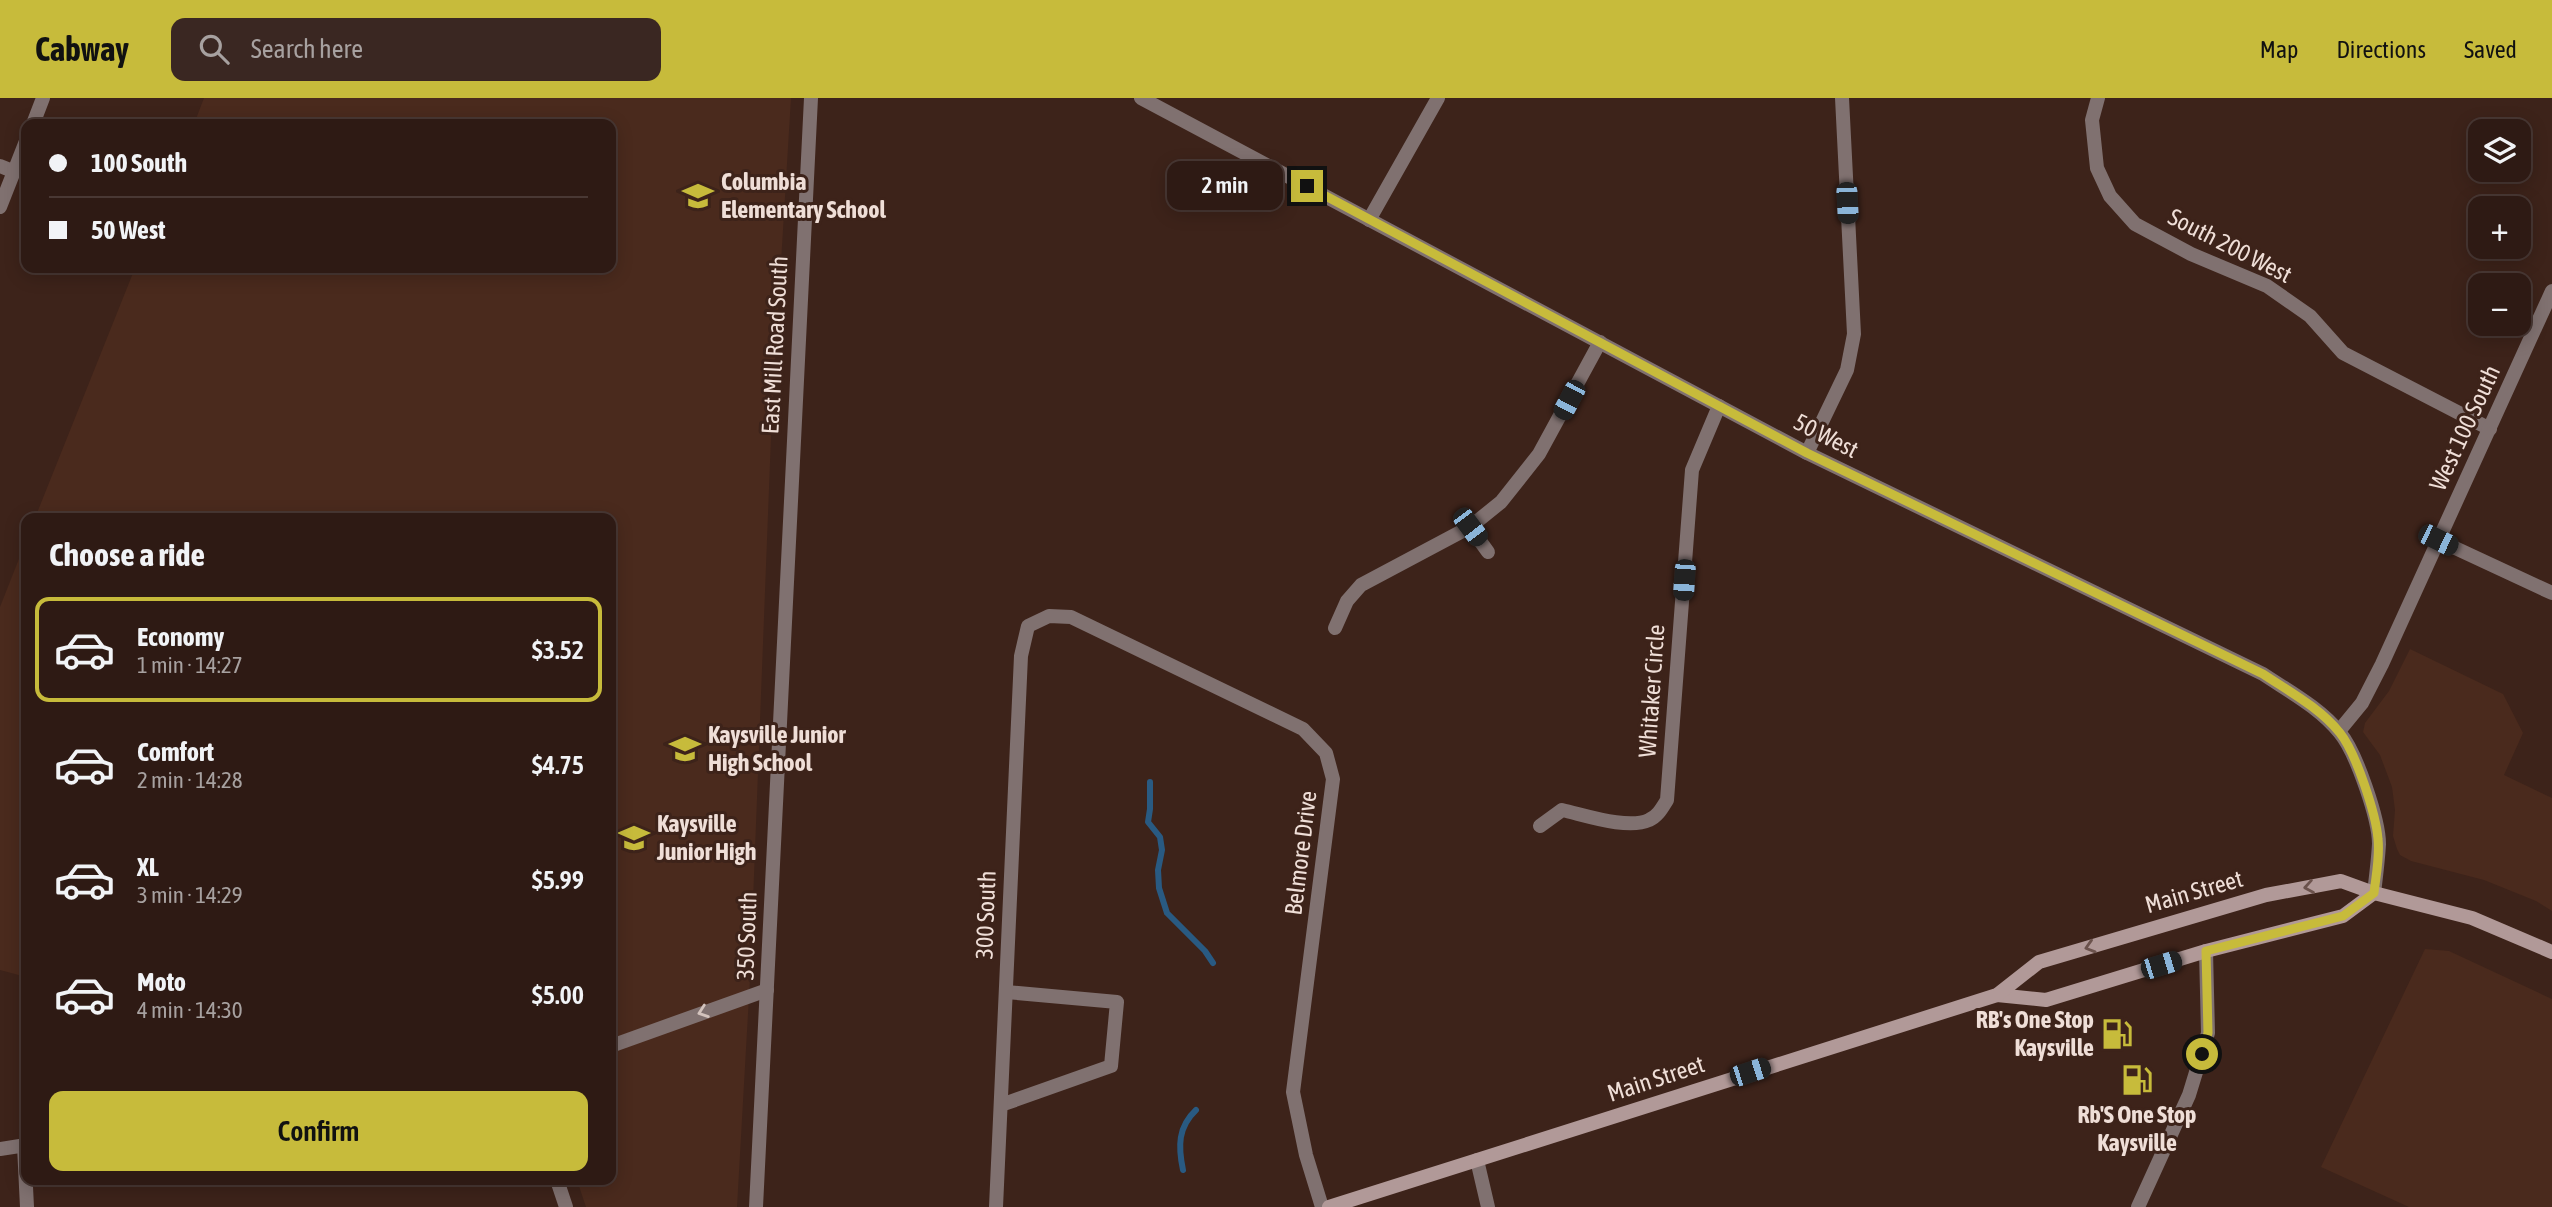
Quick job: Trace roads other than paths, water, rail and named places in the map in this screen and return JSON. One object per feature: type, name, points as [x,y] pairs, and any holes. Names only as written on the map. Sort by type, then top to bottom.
[{"type":"main road","name":"Main Street","points":[[1329,1207],[1997,995],[2039,962],[2266,895],[2341,881],[2374,893],[2472,918],[2552,952]]},
{"type":"main road","name":"Main Street","points":[[1997,995],[2046,999],[2206,951],[2343,916],[2374,893]]},
{"type":"street","points":[[35,119],[43,98]]},
{"type":"street","name":"East Mill Road South","points":[[788,541],[811,98]]},
{"type":"street","name":"50 West","points":[[1141,98],[1159,102],[1369,220],[1807,453],[2263,674],[2310,704],[2339,732],[2349,746],[2377,827],[2379,843],[2374,893]]},
{"type":"street","points":[[1369,220],[1438,98]]},
{"type":"street","points":[[1807,453],[1847,370],[1854,334],[1842,98]]},
{"type":"street","name":"South 200 West","points":[[2098,98],[2092,120],[2097,167],[2110,196],[2135,224],[2191,254],[2267,286],[2310,316],[2343,353],[2490,429]]},
{"type":"street","points":[[0,207],[21,155]]},
{"type":"street","points":[[0,166],[15,172]]},
{"type":"street","name":"West 100 South","points":[[2339,732],[2362,703],[2377,674],[2552,291]]},
{"type":"street","points":[[1335,628],[1347,601],[1361,585],[1470,527],[1501,502],[1539,454],[1600,342]]},
{"type":"street","name":"Whitaker Circle","points":[[1540,826],[1562,810],[1635,824],[1650,820],[1660,812],[1667,800],[1692,470],[1719,406]]},
{"type":"street","points":[[1470,527],[1488,552]]},
{"type":"street","points":[[2438,540],[2552,593]]},
{"type":"street","name":"350 South","points":[[756,1207],[788,541]]},
{"type":"street","name":"Belmore Drive","points":[[1028,626],[1049,616],[1071,617],[1303,729],[1326,753],[1333,779],[1293,1092],[1306,1155],[1322,1207]]},
{"type":"street","name":"300 South","points":[[996,1207],[1021,656],[1028,626]]},
{"type":"street","points":[[2138,1207],[2189,1095],[2208,1033],[2206,951]]},
{"type":"street","points":[[616,1044],[767,990]]},
{"type":"street","points":[[1001,1105],[1111,1066],[1117,1002],[1006,992]]},
{"type":"street","points":[[0,1149],[21,1146]]},
{"type":"street","points":[[1477,1160],[1488,1207]]},
{"type":"street","points":[[26,1185],[27,1207]]},
{"type":"street","points":[[559,1185],[566,1207]]},
{"type":"waterway","points":[[1150,782],[1148,822],[1160,837],[1162,850],[1158,870],[1159,888],[1167,913],[1205,951],[1213,963]]},
{"type":"waterway","points":[[1183,1170],[1181,1137],[1186,1123],[1196,1110]]},
{"type":"place","name":"Columbia Elementary School","points":[[698,196]]},
{"type":"place","name":"Kaysville Junior High School","points":[[685,749]]},
{"type":"place","name":"Kaysville Junior High","points":[[634,838]]},
{"type":"place","name":"RB's One Stop Kaysville","points":[[2117,1034]]},
{"type":"place","name":"Rb'S One Stop Kaysville","points":[[2137,1080]]}]
